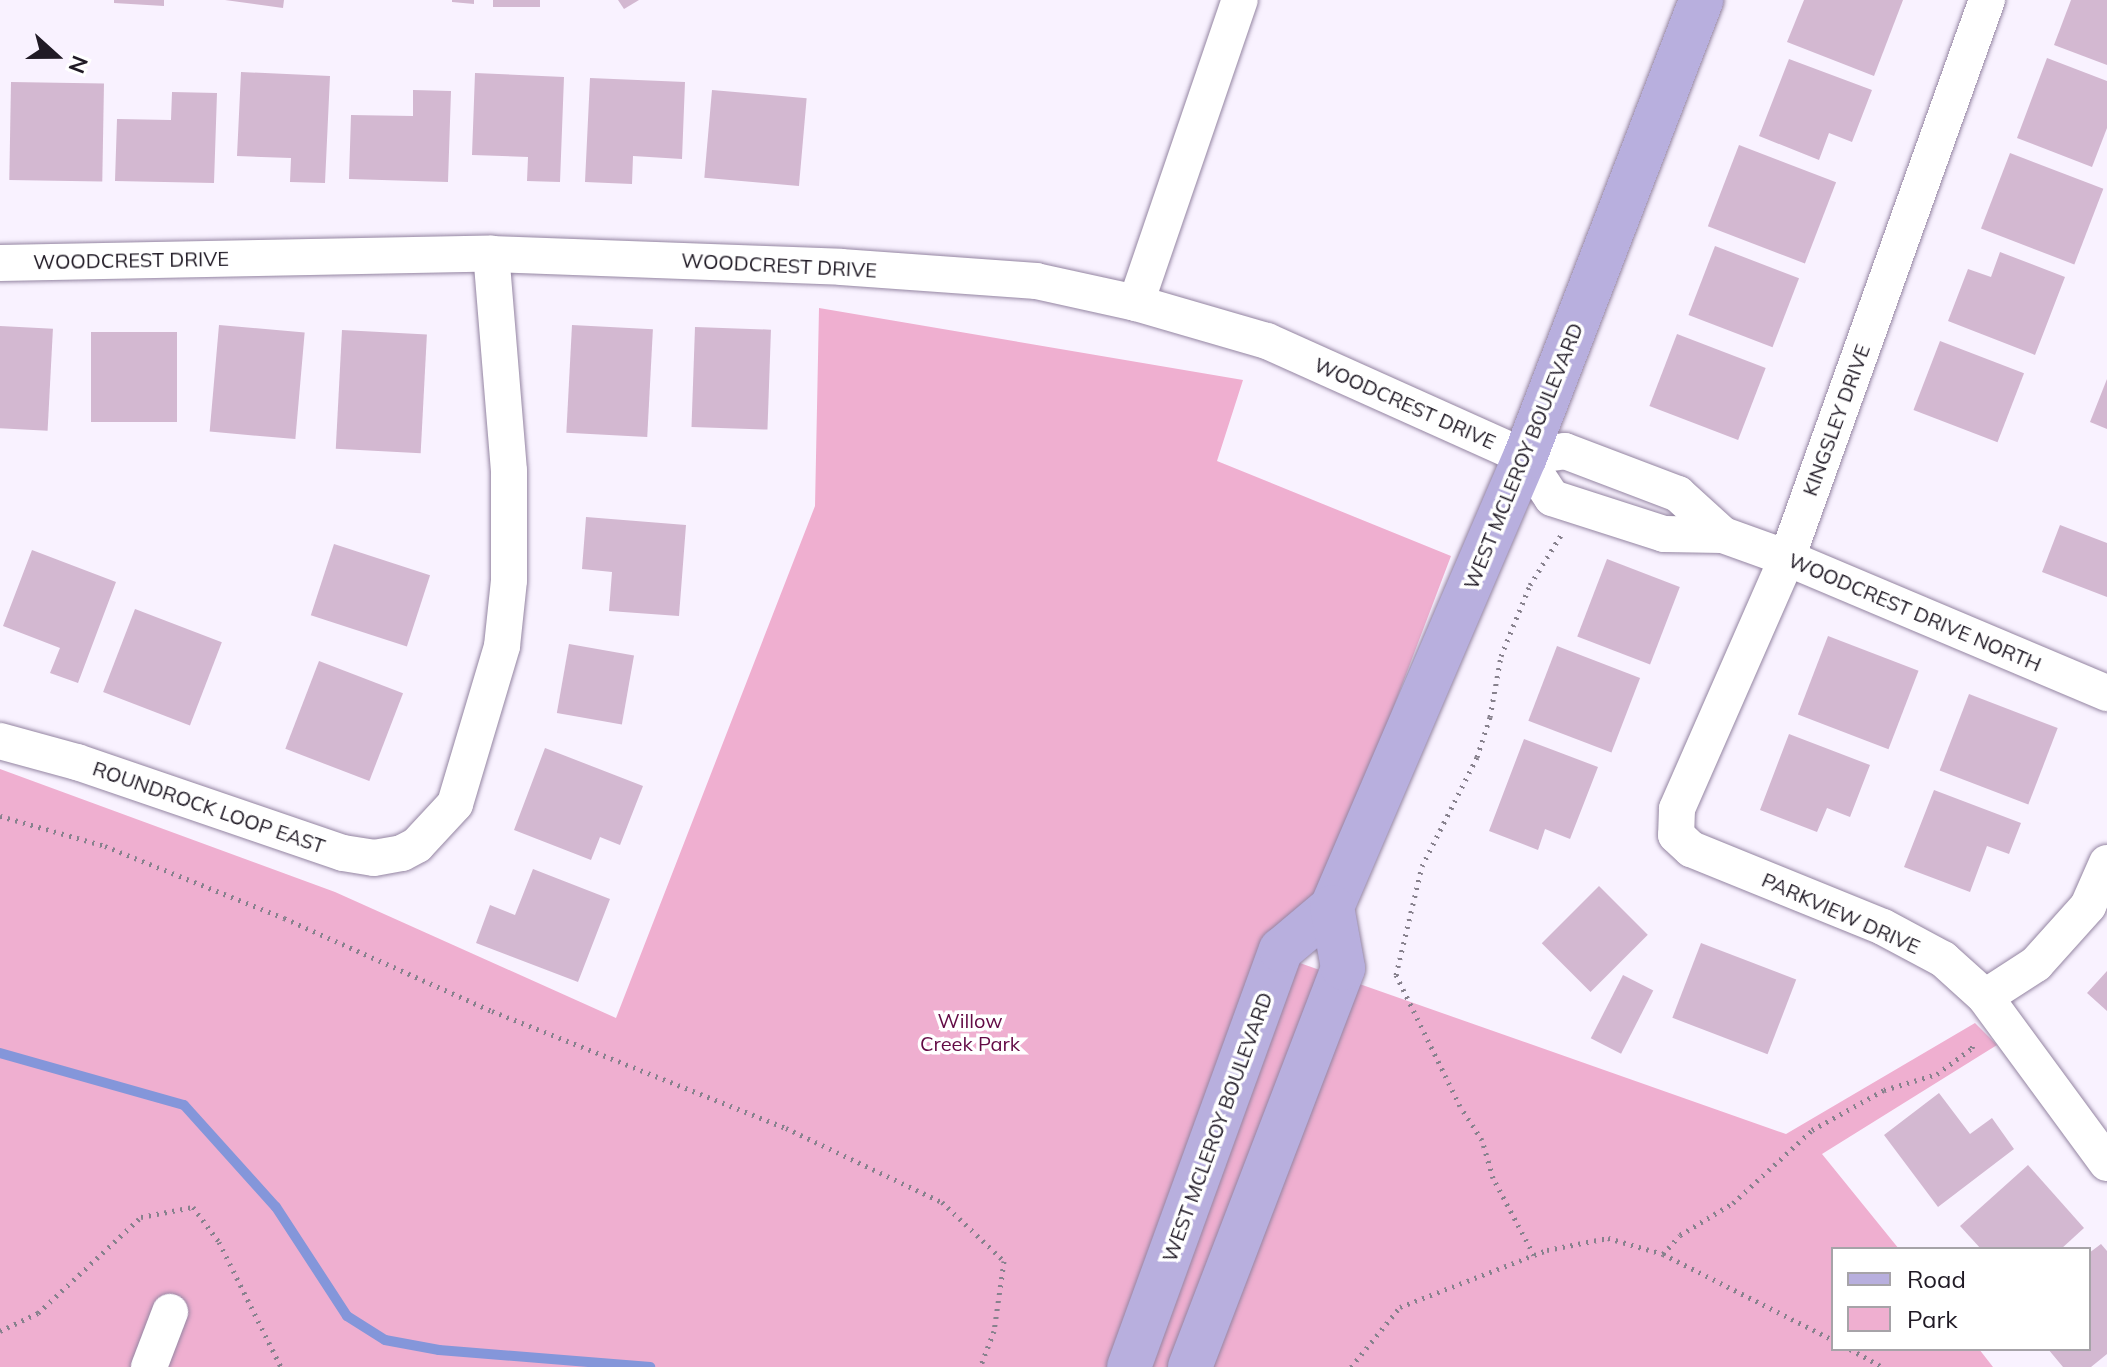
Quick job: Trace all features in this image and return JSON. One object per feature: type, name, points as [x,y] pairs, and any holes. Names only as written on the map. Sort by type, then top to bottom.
[{"type":"main road","name":"WEST MCLEROY BOULEVARD","points":[[1129,1367],[1281,950],[1332,907],[1525,457],[1701,0]]},
{"type":"main road","points":[[1190,1367],[1343,968],[1332,907]]},
{"type":"street","points":[[1136,303],[1240,0]]},
{"type":"street","name":"KINGSLEY DRIVE","points":[[1676,835],[1677,809],[1787,558],[1987,0]]},
{"type":"street","name":"WOODCREST DRIVE","points":[[0,263],[491,254],[841,267],[1021,280],[1136,303],[1267,341],[1525,457]]},
{"type":"street","name":"ROUNDROCK LOOP EAST","points":[[0,741],[77,762],[343,853],[374,858],[402,853],[417,845],[455,804],[502,646],[509,580],[509,471],[491,254]]},
{"type":"street","name":"WOODCREST DRIVE NORTH","points":[[1723,535],[1678,494],[1565,451],[1525,457],[1552,498],[1664,534],[1723,535],[1787,558],[2107,693]]},
{"type":"street","name":"PARKVIEW DRIVE","points":[[1676,835],[1691,849],[1883,927],[1943,959],[1985,997],[2107,1163]]},
{"type":"street","points":[[1985,997],[2036,964],[2088,906],[2107,863]]},
{"type":"street","points":[[149,1367],[170,1312]]},
{"type":"path","points":[[1534,1255],[1493,1178],[1482,1140],[1460,1106],[1396,975],[1422,866],[1477,757],[1490,717],[1501,656],[1530,585],[1565,527],[1573,504]]},
{"type":"path","points":[[0,816],[105,846],[284,918],[492,1011],[786,1128],[942,1202],[1004,1261],[994,1331],[980,1367]]},
{"type":"path","points":[[1663,1254],[1680,1235],[1733,1203],[1812,1130],[1884,1090],[1937,1074],[1972,1048],[1985,997]]},
{"type":"path","points":[[0,1331],[38,1313],[141,1217],[193,1207],[219,1242],[281,1367]]},
{"type":"path","points":[[1351,1367],[1400,1307],[1534,1255],[1608,1238],[1663,1254],[1831,1339]]},
{"type":"path","points":[[1854,1351],[1883,1367]]},
{"type":"green space","name":"Willow Creek Park","points":[[819,308],[1243,380],[1217,461],[1451,556],[1297,962],[1786,1134],[1975,1023],[1997,1045],[1822,1154],[1897,1247],[1831,1247],[1831,1351],[1981,1351],[1993,1367],[0,1367],[0,769],[335,892],[616,1018],[815,506]]},
{"type":"building","points":[[114,0],[164,0],[164,6],[114,3]]},
{"type":"building","points":[[225,0],[284,0],[283,8]]},
{"type":"building","points":[[474,0],[474,4],[452,2]]},
{"type":"building","points":[[493,0],[540,0],[540,7],[493,7]]},
{"type":"building","points":[[618,0],[639,0],[624,9]]},
{"type":"building","points":[[1804,0],[1903,0],[1874,76],[1787,42]]},
{"type":"building","points":[[2071,0],[2107,0],[2107,65],[2054,45]]},
{"type":"building","points":[[2047,58],[2107,81],[2107,128],[2092,167],[2017,138]]},
{"type":"building","points":[[1789,59],[1872,90],[1852,142],[1829,133],[1819,160],[1759,136]]},
{"type":"building","points":[[241,72],[330,76],[325,183],[290,182],[291,158],[237,156]]},
{"type":"building","points":[[475,73],[564,77],[560,182],[527,181],[528,157],[472,155]]},
{"type":"building","points":[[590,78],[685,82],[682,159],[633,156],[632,184],[585,182]]},
{"type":"building","points":[[11,82],[104,84],[102,182],[9,180]]},
{"type":"building","points":[[413,90],[451,91],[448,182],[349,179],[351,115],[413,116]]},
{"type":"building","points":[[712,90],[807,98],[799,186],[704,178]]},
{"type":"building","points":[[172,92],[217,93],[214,183],[115,181],[117,119],[171,120]]},
{"type":"building","points":[[1739,145],[1836,182],[1805,263],[1708,226]]},
{"type":"building","points":[[2010,153],[2103,189],[2074,264],[1981,229]]},
{"type":"building","points":[[1715,246],[1799,278],[1773,347],[1688,315]]},
{"type":"building","points":[[2000,252],[2065,277],[2035,355],[1948,321],[1968,269],[1991,277]]},
{"type":"building","points":[[219,325],[305,332],[295,439],[210,432]]},
{"type":"building","points":[[572,325],[653,329],[647,437],[566,433]]},
{"type":"building","points":[[0,326],[53,329],[48,431],[0,428]]},
{"type":"building","points":[[695,327],[771,330],[767,430],[692,427]]},
{"type":"building","points":[[342,330],[427,334],[421,453],[336,449]]},
{"type":"building","points":[[91,332],[177,332],[177,422],[91,422]]},
{"type":"building","points":[[1677,334],[1766,368],[1738,440],[1649,406]]},
{"type":"building","points":[[1940,341],[2024,373],[1998,442],[1913,410]]},
{"type":"building","points":[[2107,379],[2107,429],[2090,422]]},
{"type":"building","points":[[586,517],[686,525],[679,616],[609,611],[612,572],[582,569]]},
{"type":"building","points":[[2060,525],[2107,543],[2107,597],[2042,572]]},
{"type":"building","points":[[334,544],[430,575],[407,647],[311,615]]},
{"type":"building","points":[[32,550],[116,582],[78,683],[50,673],[60,648],[3,626]]},
{"type":"building","points":[[1607,559],[1680,587],[1650,664],[1577,636]]},
{"type":"building","points":[[135,609],[222,642],[190,725],[103,692]]},
{"type":"building","points":[[1828,636],[1919,671],[1888,749],[1798,714]]},
{"type":"building","points":[[569,644],[634,655],[622,724],[557,713]]},
{"type":"building","points":[[1557,646],[1640,678],[1611,753],[1528,721]]},
{"type":"building","points":[[319,661],[403,693],[369,781],[285,749]]},
{"type":"building","points":[[1969,694],[2058,728],[2028,805],[1940,771]]},
{"type":"building","points":[[1789,734],[1870,765],[1850,817],[1827,808],[1817,832],[1760,810]]},
{"type":"building","points":[[1524,739],[1598,767],[1570,839],[1545,829],[1538,850],[1489,831]]},
{"type":"building","points":[[545,748],[643,786],[620,845],[600,837],[591,860],[514,830]]},
{"type":"building","points":[[1934,790],[2021,823],[2009,854],[1987,846],[1970,892],[1904,867]]},
{"type":"building","points":[[533,869],[610,899],[578,982],[476,943],[490,905],[515,915]]},
{"type":"building","points":[[1599,886],[1648,935],[1591,992],[1542,943]]},
{"type":"building","points":[[1701,943],[1796,980],[1768,1054],[1672,1018]]},
{"type":"building","points":[[2107,971],[2107,1011],[2087,993]]},
{"type":"building","points":[[1623,975],[1653,990],[1621,1054],[1591,1038]]},
{"type":"building","points":[[1939,1093],[1970,1134],[1992,1118],[2014,1149],[1938,1207],[1884,1135]]},
{"type":"building","points":[[2028,1165],[2084,1228],[2063,1247],[1979,1247],[1960,1226]]},
{"type":"building","points":[[2101,1244],[2107,1251],[2107,1354],[2091,1367],[2063,1367],[2050,1351],[2091,1351],[2091,1252]]},
{"type":"waterway","points":[[0,1053],[184,1105],[276,1207],[347,1316],[385,1340],[439,1350],[650,1367]]}]
